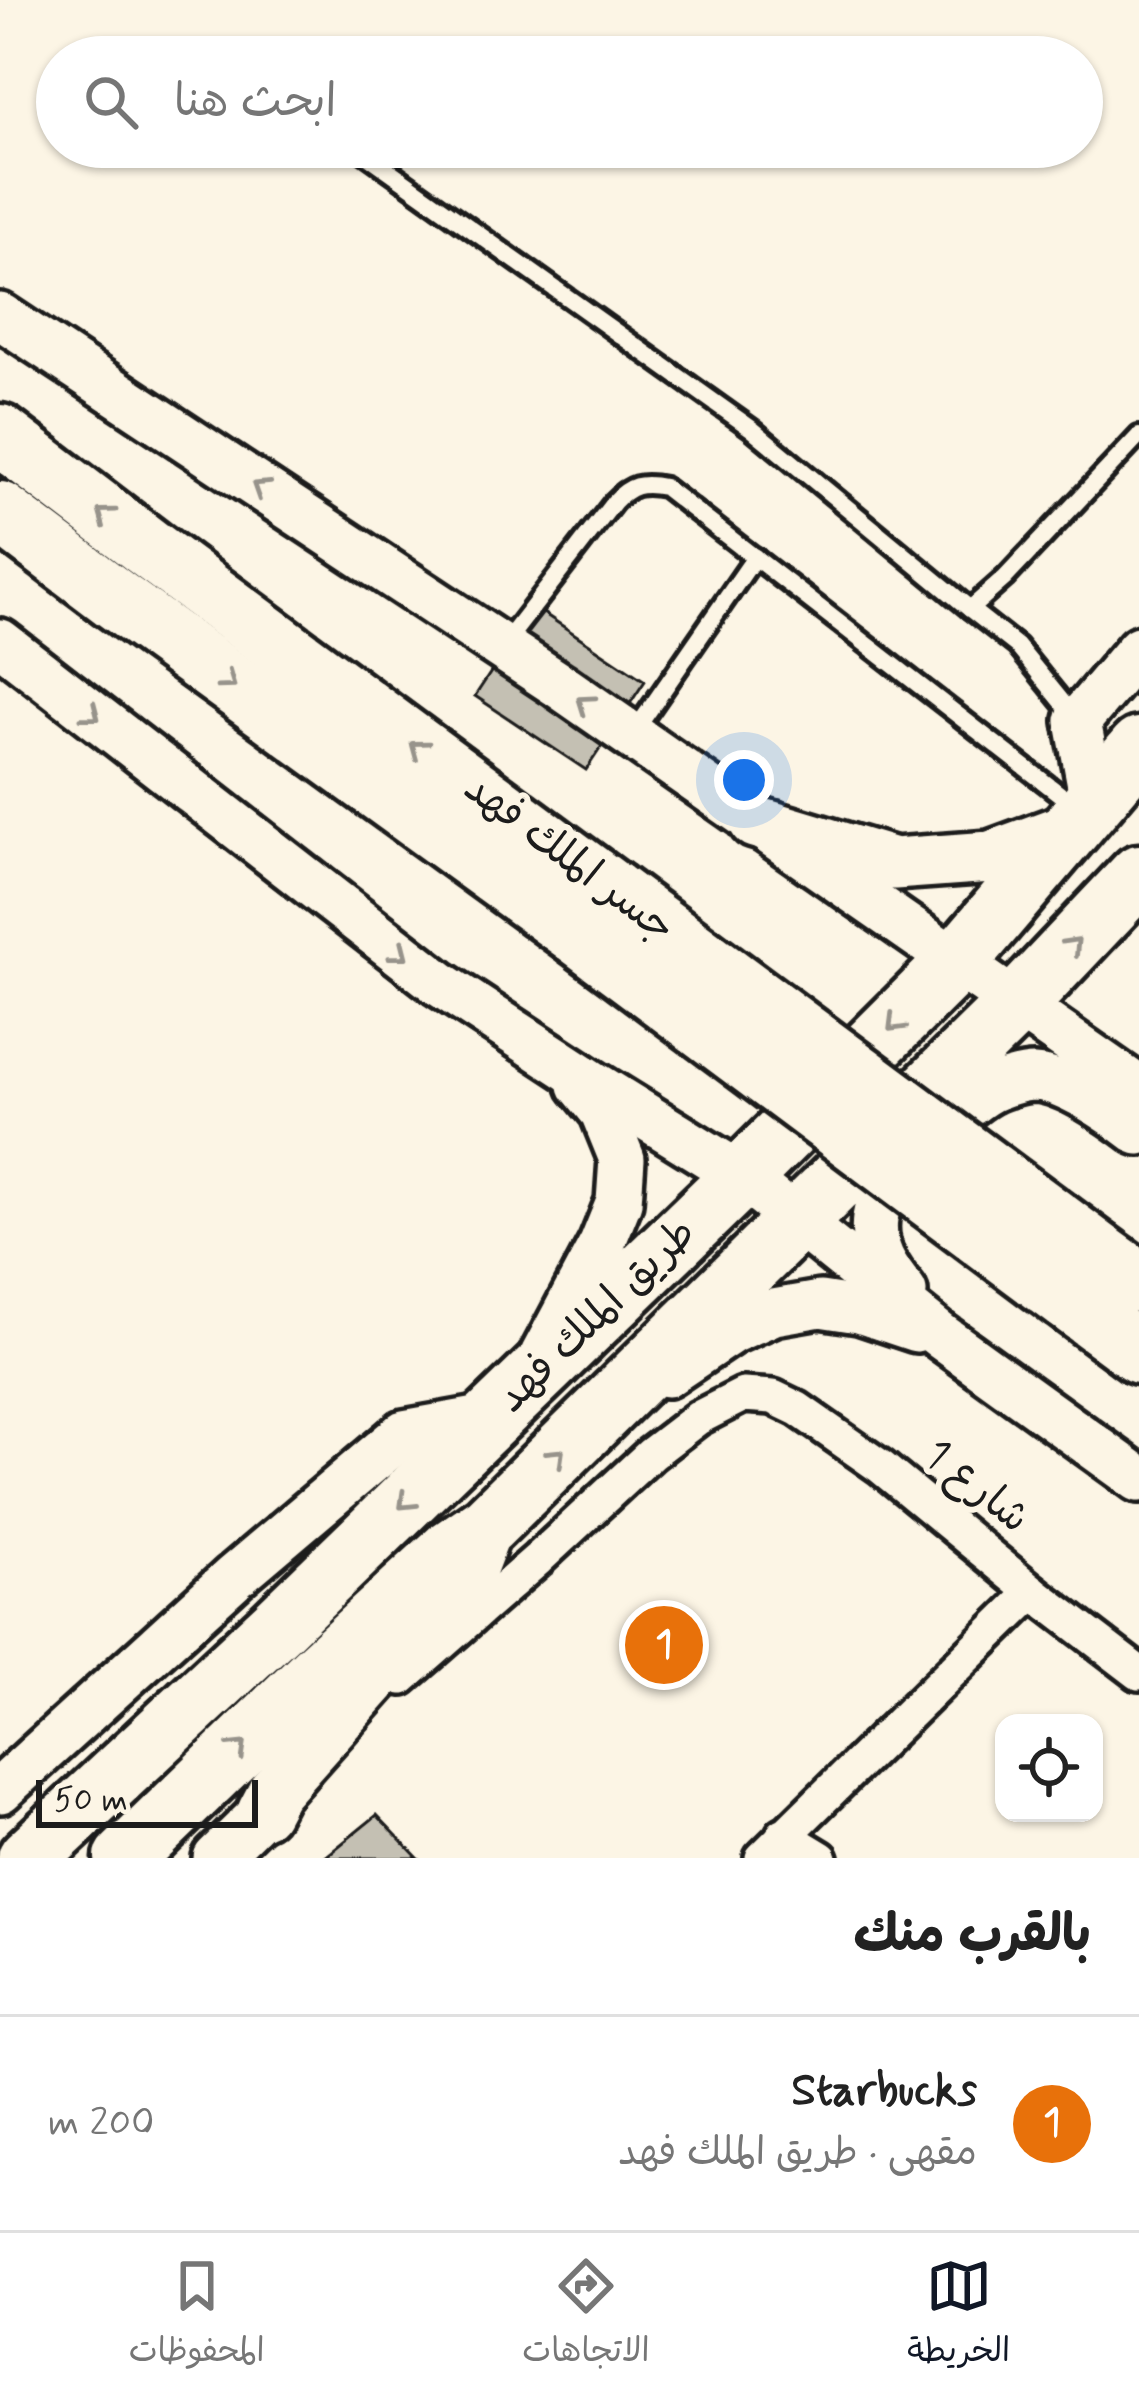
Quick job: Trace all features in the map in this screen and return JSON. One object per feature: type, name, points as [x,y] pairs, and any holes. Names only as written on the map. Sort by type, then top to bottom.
[{"type":"highway","name":"جسر الملك فهد","points":[[0,435],[152,551],[595,913]]},
{"type":"highway","name":"جسر الملك فهد","points":[[0,512],[115,599],[595,913],[1101,1278],[1139,1353]]},
{"type":"highway","name":"طريق الملك فهد","points":[[28,1858],[276,1627],[956,963],[1139,748]]},
{"type":"highway","name":"طريق الملك فهد","points":[[125,1858],[448,1551],[488,1524],[1017,1004],[1139,875]]},
{"type":"main road","points":[[0,316],[502,647],[1139,1088]]},
{"type":"main road","points":[[0,642],[439,983],[742,1176],[942,1336],[1139,1479]]},
{"type":"main road","points":[[755,822],[894,864],[991,857],[1082,814],[1078,721],[1139,649]]},
{"type":"main road","points":[[0,1790],[234,1576],[404,1433],[512,1399],[602,1244],[619,1202],[622,1159],[616,1143],[603,1112],[564,1065]]},
{"type":"main road","points":[[942,1336],[884,1267],[875,1238],[875,1214],[890,1183],[917,1153],[992,1089],[1034,1078],[1074,1089],[1139,1132]]},
{"type":"main road","points":[[614,1401],[671,1372],[730,1331],[774,1312],[820,1304],[859,1310],[942,1336]]},
{"type":"main road","points":[[216,1858],[263,1812],[274,1791],[470,1571],[488,1524]]},
{"type":"street","name":"شارع 1","points":[[263,1812],[286,1797],[406,1674],[651,1454],[698,1418],[743,1395],[772,1397],[798,1408],[880,1467],[1139,1673]]},
{"type":"street","points":[[772,1846],[1034,1592]]},
{"type":"street","points":[[772,1846],[821,1858]]},
{"type":"lane","points":[[385,168],[752,429],[1017,646],[1078,721]]},
{"type":"lane","points":[[970,608],[1005,578],[1139,436]]},
{"type":"lane","points":[[502,647],[614,502],[632,486],[664,487],[1082,814]]},
{"type":"lane","points":[[632,736],[755,557]]},
{"type":"building","points":[[534,607],[645,681],[586,770],[475,696]]},
{"type":"building","points":[[377,1815],[418,1858],[324,1858]]},
{"type":"place","name":"Starbucks","points":[[664,1645]]}]
